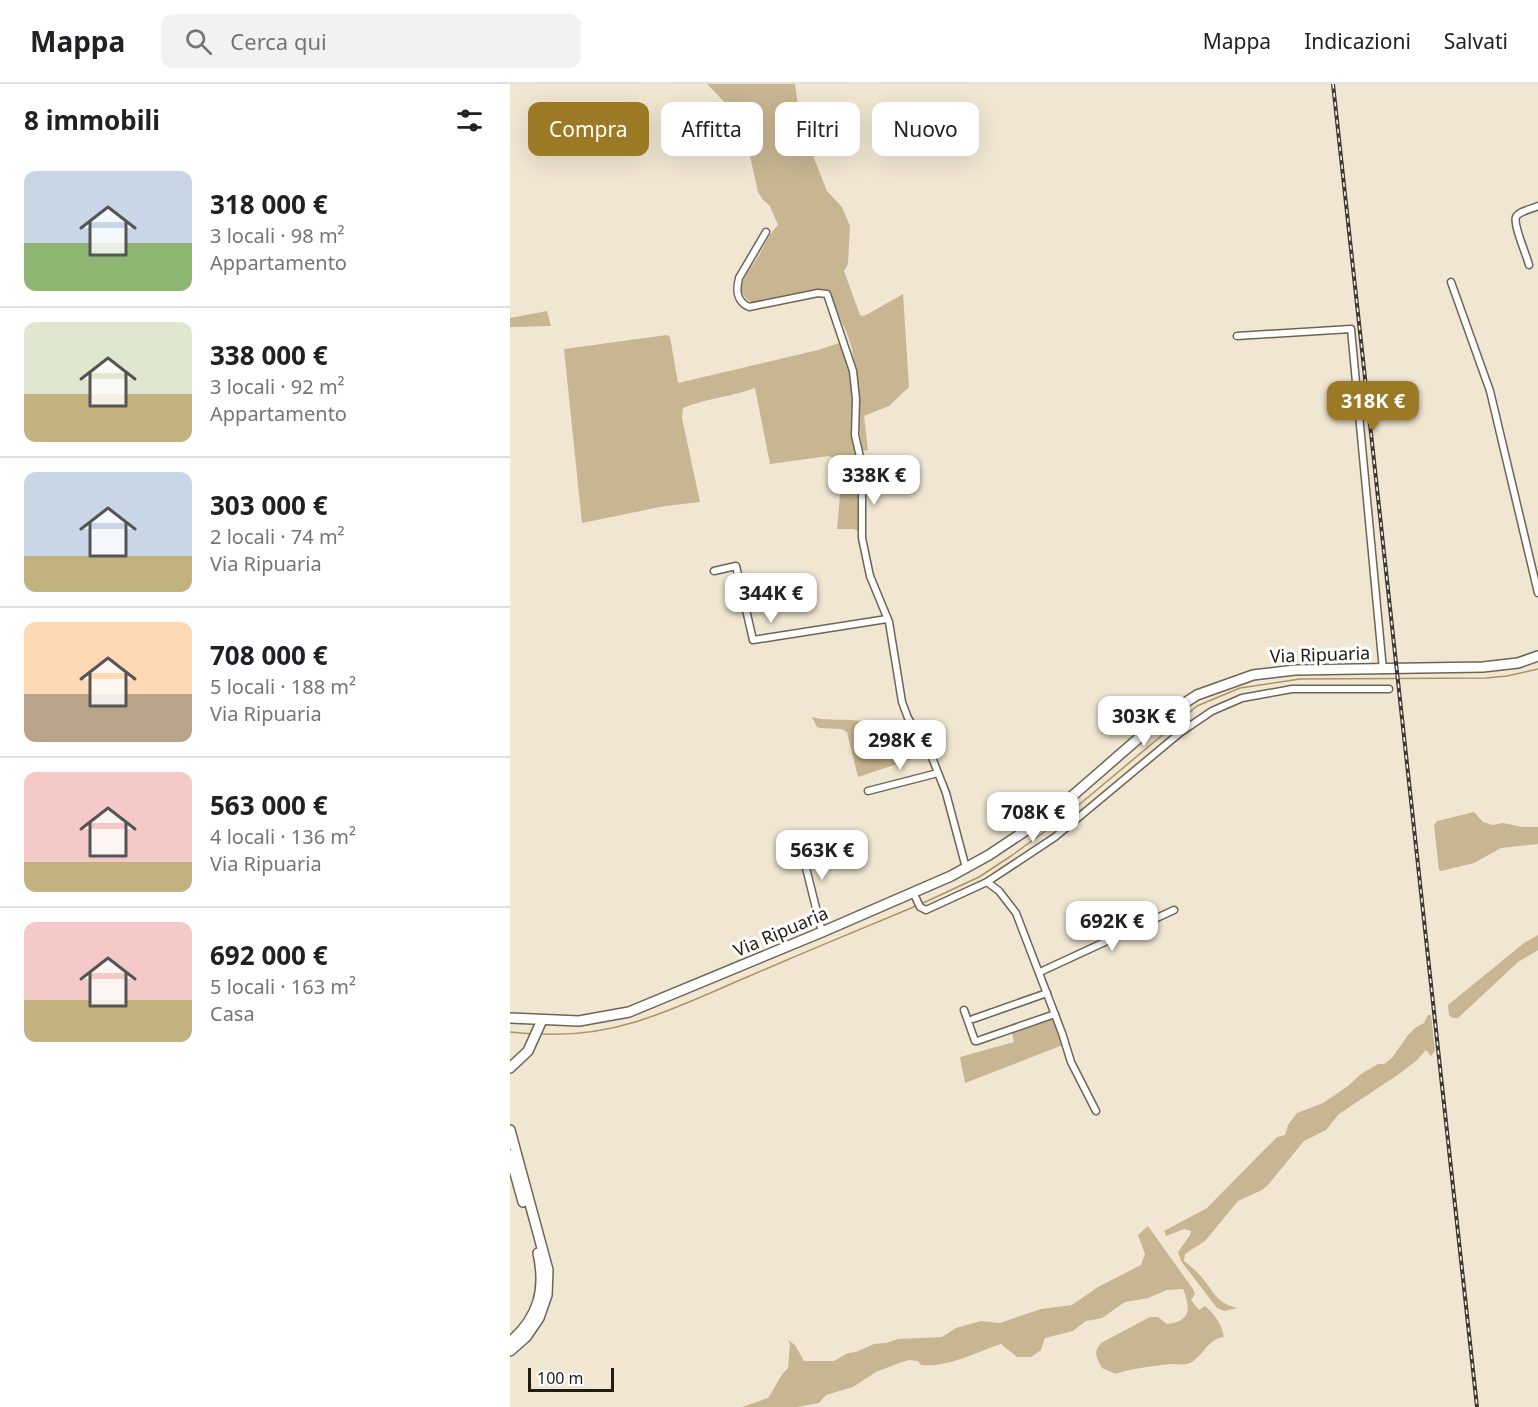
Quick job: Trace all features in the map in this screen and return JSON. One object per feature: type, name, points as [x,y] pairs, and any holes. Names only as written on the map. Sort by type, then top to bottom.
[{"type":"street","points":[[1529,265],[1516,218],[1518,214],[1538,206]]},
{"type":"street","points":[[766,232],[740,278],[737,286],[738,297],[743,304],[749,307],[818,293],[827,294],[853,371],[856,399],[855,435],[862,466],[862,538],[870,576],[887,619],[902,702],[908,718],[931,755],[946,793],[966,868]]},
{"type":"street","points":[[1450,282],[1490,391],[1538,592]]},
{"type":"street","points":[[1237,336],[1351,329],[1383,670]]},
{"type":"street","points":[[714,571],[735,566],[753,640],[887,619]]},
{"type":"street","name":"Via Ripuaria","points":[[510,1018],[540,1023],[579,1021],[629,1012],[915,897],[1011,841],[1055,811],[1163,717],[1197,695],[1235,680],[1273,671],[1493,666],[1518,663],[1538,656]]},
{"type":"street","points":[[915,897],[922,910],[931,909],[987,882],[1055,837],[1180,732],[1212,711],[1242,698],[1292,689],[1389,689]]},
{"type":"street","points":[[868,792],[938,773]]},
{"type":"street","points":[[798,836],[822,933]]},
{"type":"street","points":[[987,882],[999,891],[1016,913],[1040,972],[1071,1062],[1096,1111]]},
{"type":"street","points":[[1040,972],[1174,910]]},
{"type":"street","points":[[973,1019],[1047,993]]},
{"type":"street","points":[[964,1011],[975,1041],[997,1036],[1055,1014]]},
{"type":"street","points":[[510,1068],[522,1058],[540,1023]]},
{"type":"street","points":[[510,1130],[548,1270],[547,1296],[539,1318],[526,1337],[510,1351]]},
{"type":"street","points":[[510,1155],[542,1271],[541,1293],[533,1314],[522,1332],[510,1342]]},
{"type":"shaded area","points":[[707,84],[795,84],[798,102],[775,102],[775,156],[813,156],[827,191],[842,207],[850,226],[848,264],[844,271],[860,315],[868,314],[903,294],[909,387],[889,406],[864,416],[868,450],[862,451],[856,374],[850,341],[826,289],[810,290],[753,303],[742,293],[746,275],[778,225],[770,206],[758,192],[750,156],[763,156],[763,102],[724,102]]},
{"type":"shaded area","points":[[547,311],[551,326],[510,327],[510,318]]},
{"type":"shaded area","points":[[667,335],[670,337],[678,383],[818,350],[845,341],[849,354],[861,474],[861,532],[853,529],[837,529],[841,485],[834,458],[829,456],[770,464],[755,388],[683,408],[682,418],[700,502],[665,506],[582,523],[564,349]]},
{"type":"shaded area","points":[[812,717],[879,722],[907,720],[927,754],[858,777],[847,732],[841,729],[817,727]]},
{"type":"shaded area","points":[[1474,812],[1483,822],[1493,825],[1503,823],[1522,827],[1538,827],[1538,844],[1501,848],[1474,863],[1439,870],[1434,825],[1437,821]]},
{"type":"shaded area","points":[[1538,935],[1538,950],[1518,962],[1458,1018],[1452,1018],[1449,1015],[1448,1005],[1524,943]]},
{"type":"shaded area","points":[[1428,1015],[1431,1015],[1435,1051],[1431,1056],[1426,1050],[1399,1074],[1339,1114],[1326,1130],[1304,1141],[1268,1185],[1238,1201],[1205,1241],[1185,1254],[1184,1261],[1199,1274],[1219,1299],[1237,1308],[1224,1311],[1217,1308],[1181,1261],[1178,1252],[1191,1231],[1184,1229],[1166,1236],[1164,1231],[1207,1208],[1277,1137],[1285,1135],[1288,1125],[1297,1113],[1323,1103],[1361,1074],[1392,1058],[1408,1035],[1424,1023]]},
{"type":"shaded area","points":[[1053,1017],[1063,1045],[965,1083],[960,1057],[1014,1042],[1012,1033]]},
{"type":"shaded area","points":[[1148,1226],[1193,1289],[1195,1294],[1191,1300],[1199,1310],[1205,1306],[1209,1309],[1218,1320],[1223,1333],[1224,1337],[1213,1342],[1192,1362],[1128,1370],[1116,1374],[1102,1368],[1097,1358],[1096,1352],[1101,1343],[1150,1317],[1158,1317],[1167,1324],[1185,1317],[1188,1308],[1183,1289],[1167,1290],[1148,1298],[1125,1302],[1102,1318],[1086,1321],[1073,1331],[1045,1338],[1041,1350],[1031,1357],[1017,1357],[1001,1344],[962,1359],[941,1364],[921,1365],[918,1361],[909,1360],[899,1363],[876,1372],[853,1387],[826,1395],[819,1403],[797,1407],[742,1407],[768,1398],[788,1368],[790,1344],[788,1340],[795,1345],[804,1361],[834,1361],[848,1353],[874,1344],[898,1339],[942,1337],[956,1328],[981,1321],[1000,1323],[1041,1309],[1072,1305],[1098,1287],[1141,1265],[1145,1254],[1138,1235]]},
{"type":"waterway","points":[[921,904],[979,877],[1011,856],[1062,819],[1197,706],[1240,688],[1300,679],[1486,678],[1538,669]]},
{"type":"waterway","points":[[541,1034],[596,1031],[647,1018],[916,906]]},
{"type":"waterway","points":[[510,1032],[533,1034]]},
{"type":"railway","points":[[1333,84],[1477,1407]]}]
